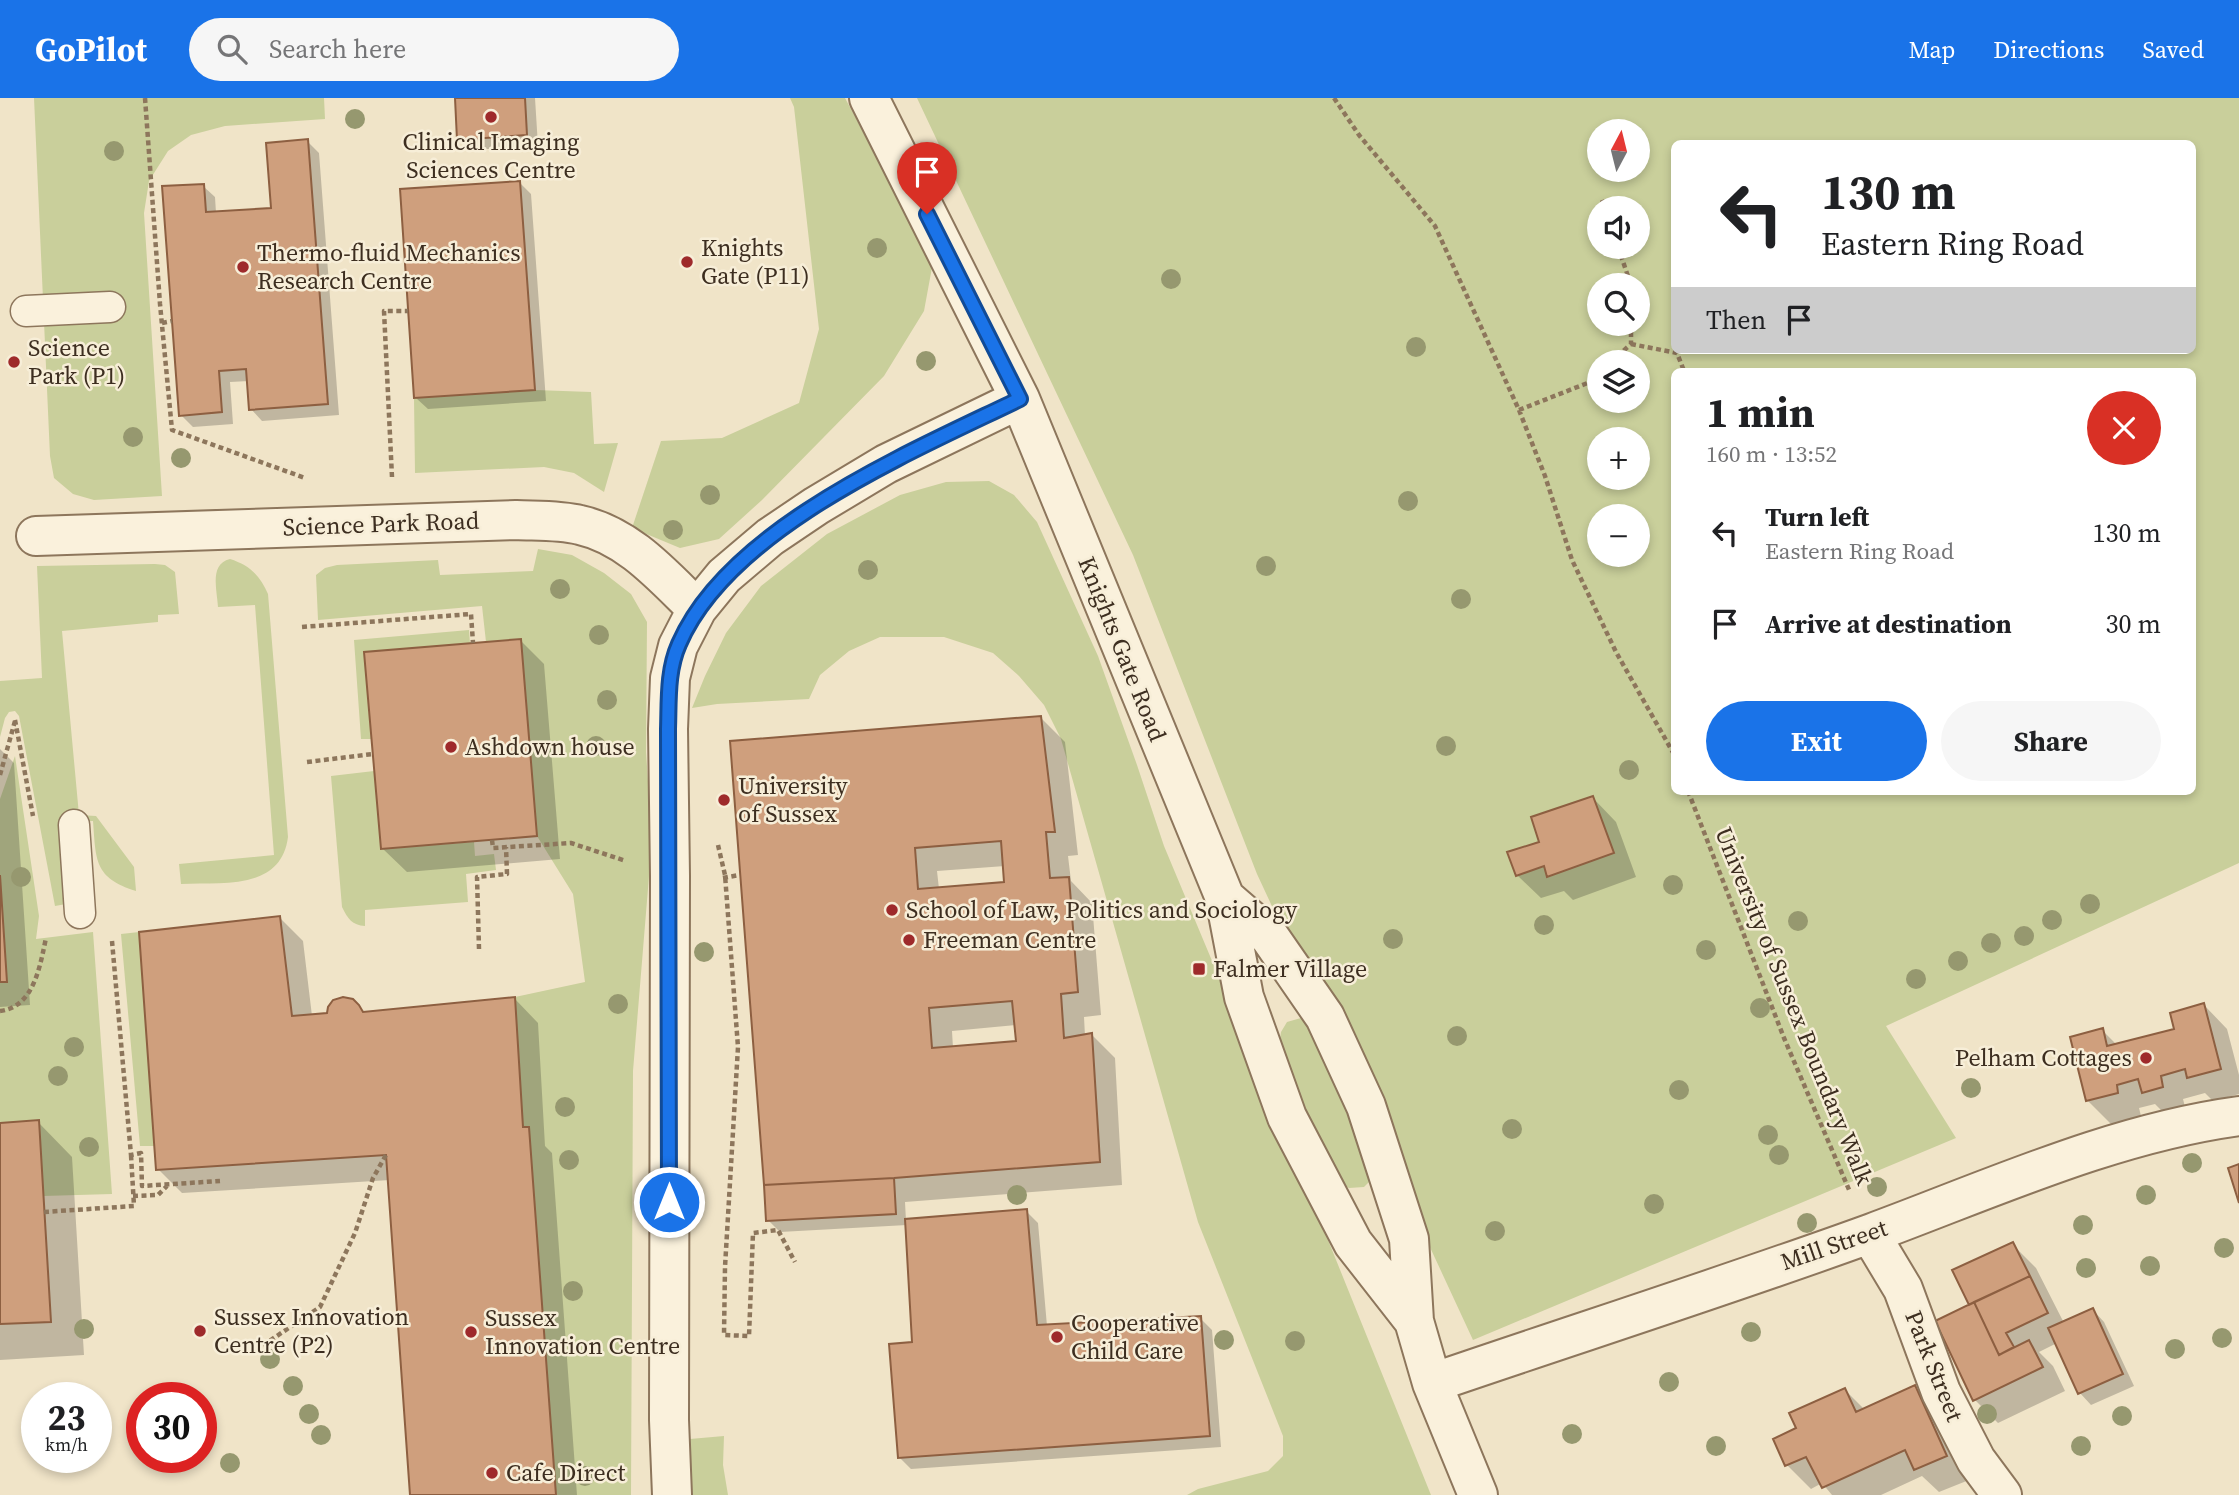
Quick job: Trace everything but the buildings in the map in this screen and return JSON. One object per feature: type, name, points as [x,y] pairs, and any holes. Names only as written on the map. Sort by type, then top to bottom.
[{"type":"street","name":"Knights Gate Road","points":[[869,98],[1020,399],[1225,898],[1244,998],[1287,1117],[1353,1243],[1414,1321]]},
{"type":"street","points":[[672,1495],[669,1420],[668,716],[670,678],[678,646],[697,609],[732,569],[770,537],[886,464],[1020,399]]},
{"type":"street","name":"Science Park Road","points":[[36,536],[516,520],[580,525],[607,534],[638,554],[697,609]]},
{"type":"street","name":"Knights Gate Road","points":[[1225,898],[1269,936],[1325,1017],[1366,1106],[1409,1239],[1414,1321],[1432,1383],[1478,1495]]},
{"type":"street","name":"Mill Street","points":[[1432,1383],[1870,1234],[2033,1172],[2149,1134],[2239,1116]]},
{"type":"street","name":"Park Street","points":[[1870,1234],[1903,1289],[1941,1392],[1976,1460],[2002,1495]]},
{"type":"lane","points":[[26,311],[110,307]]},
{"type":"lane","points":[[74,825],[80,913]]},
{"type":"path","points":[[145,98],[172,430],[313,481],[318,525]]},
{"type":"path","points":[[1334,98],[1359,135],[1435,226],[1519,410],[1545,476],[1572,560],[1616,652],[1671,749]]},
{"type":"path","points":[[395,524],[384,312],[408,311]]},
{"type":"path","points":[[162,323],[172,321]]},
{"type":"path","points":[[1624,350],[1631,344],[1631,336]]},
{"type":"path","points":[[1631,344],[1671,352]]},
{"type":"path","points":[[1519,410],[1587,383]]},
{"type":"path","points":[[302,627],[471,614],[473,643]]},
{"type":"path","points":[[0,775],[15,720]]},
{"type":"path","points":[[307,762],[373,754]]},
{"type":"path","name":"University of Sussex Boundary Walk","points":[[1690,795],[1784,1038],[1827,1142],[1870,1234]]},
{"type":"path","points":[[492,840],[493,848],[571,843],[631,863]]},
{"type":"path","points":[[718,844],[725,878],[738,1047],[725,1267],[724,1335],[749,1336],[753,1233],[778,1230],[795,1262]]},
{"type":"path","points":[[479,949],[477,877],[507,874],[506,847]]},
{"type":"path","points":[[716,878],[739,875]]},
{"type":"path","points":[[0,1011],[10,1010],[27,997],[38,971],[49,926]]},
{"type":"path","points":[[44,1212],[134,1206],[112,938]]},
{"type":"path","points":[[131,1155],[141,1153],[142,1186],[220,1181]]},
{"type":"path","points":[[256,1350],[320,1307],[355,1233],[373,1178],[386,1155]]},
{"type":"path","points":[[134,1196],[158,1195],[168,1185]]},
{"type":"green space","points":[[34,98],[324,98],[325,119],[225,126],[191,135],[168,151],[149,181],[144,213],[162,496],[94,500],[73,494],[54,478],[50,456]]},
{"type":"green space","points":[[790,98],[845,98],[933,262],[924,311],[884,376],[762,500],[719,539],[680,548],[632,528],[661,441],[722,438],[799,403],[819,329],[794,107]]},
{"type":"green space","points":[[917,98],[2239,98],[2239,863],[1886,1026],[1956,1138],[1473,1340],[1257,874],[1133,555]]},
{"type":"green space","points":[[535,390],[591,392],[594,444],[618,443],[604,492],[574,473],[544,467],[415,473],[414,398]]},
{"type":"green space","points":[[989,481],[1014,495],[1037,522],[1098,656],[1164,846],[1307,1188],[1431,1495],[1187,1495],[1198,1489],[1268,1471],[1283,1456],[1283,1436],[1198,1222],[1061,739],[1044,705],[1019,676],[993,653],[944,637],[880,637],[849,651],[820,675],[809,699],[692,708],[726,633],[761,586],[827,534],[900,495],[946,482]]},
{"type":"green space","points":[[538,549],[572,555],[604,573],[631,594],[647,622],[646,752],[652,840],[633,1071],[631,1495],[556,1495],[529,1128],[523,1127],[515,997],[585,982],[573,894],[537,836],[521,639],[486,642],[482,606],[318,620],[316,575],[325,568],[337,565],[438,560],[440,575],[533,571]]},
{"type":"green space","points":[[230,559],[253,572],[268,594],[288,837],[283,854],[274,867],[262,875],[231,882],[181,884],[179,864],[274,855],[255,605],[218,607],[217,572],[223,562]]},
{"type":"green space","points":[[165,565],[175,572],[179,614],[158,615],[158,622],[62,631],[79,815],[96,816],[134,867],[136,891],[112,880],[100,866],[93,821],[63,822],[66,904],[55,906],[19,716],[15,711],[9,712],[5,718],[0,737],[0,681],[42,678],[37,566]]},
{"type":"green space","points":[[469,630],[470,644],[364,652],[371,739],[361,739],[354,640]]},
{"type":"green space","points":[[15,756],[39,916],[36,939],[93,932],[112,1194],[43,1196],[39,1121],[0,1123],[0,982],[7,981],[0,875],[0,799]]},
{"type":"green space","points":[[374,771],[381,849],[474,842],[475,856],[494,854],[496,870],[466,874],[468,902],[365,910],[365,926],[348,918],[342,907],[331,776]]},
{"type":"green space","points":[[139,932],[154,1146],[140,1146],[121,934]]},
{"type":"green space","points":[[1301,1018],[1314,1022],[1331,1052],[1372,1179],[1364,1187],[1349,1188],[1335,1181],[1311,1139],[1279,1046],[1281,1032],[1287,1022]]},
{"type":"green space","points":[[724,1436],[723,1465],[728,1495],[690,1495],[690,1439]]},
{"type":"place","name":"Clinical Imaging Sciences Centre","points":[[491,117]]},
{"type":"place","name":"Knights Gate (P11)","points":[[687,262]]},
{"type":"place","name":"Thermo-fluid Mechanics Research Centre","points":[[243,267]]},
{"type":"place","name":"Science Park (P1)","points":[[14,362]]},
{"type":"place","name":"Ashdown house","points":[[451,747]]},
{"type":"place","name":"University of Sussex","points":[[724,800]]},
{"type":"place","name":"School of Law, Politics and Sociology","points":[[892,910]]},
{"type":"place","name":"Freeman Centre","points":[[909,940]]},
{"type":"place","name":"Falmer Village","points":[[1199,969]]},
{"type":"place","name":"Pelham Cottages","points":[[2146,1058]]},
{"type":"place","name":"Sussex Innovation Centre (P2)","points":[[200,1331]]},
{"type":"place","name":"Sussex Innovation Centre","points":[[471,1332]]},
{"type":"place","name":"Cooperative Child Care","points":[[1057,1337]]},
{"type":"place","name":"Cafe Direct","points":[[492,1473]]},
{"type":"route","points":[[669,1202],[668,729],[670,678],[678,646],[697,609],[724,576],[770,537],[886,464],[1020,399],[927,214]]}]
